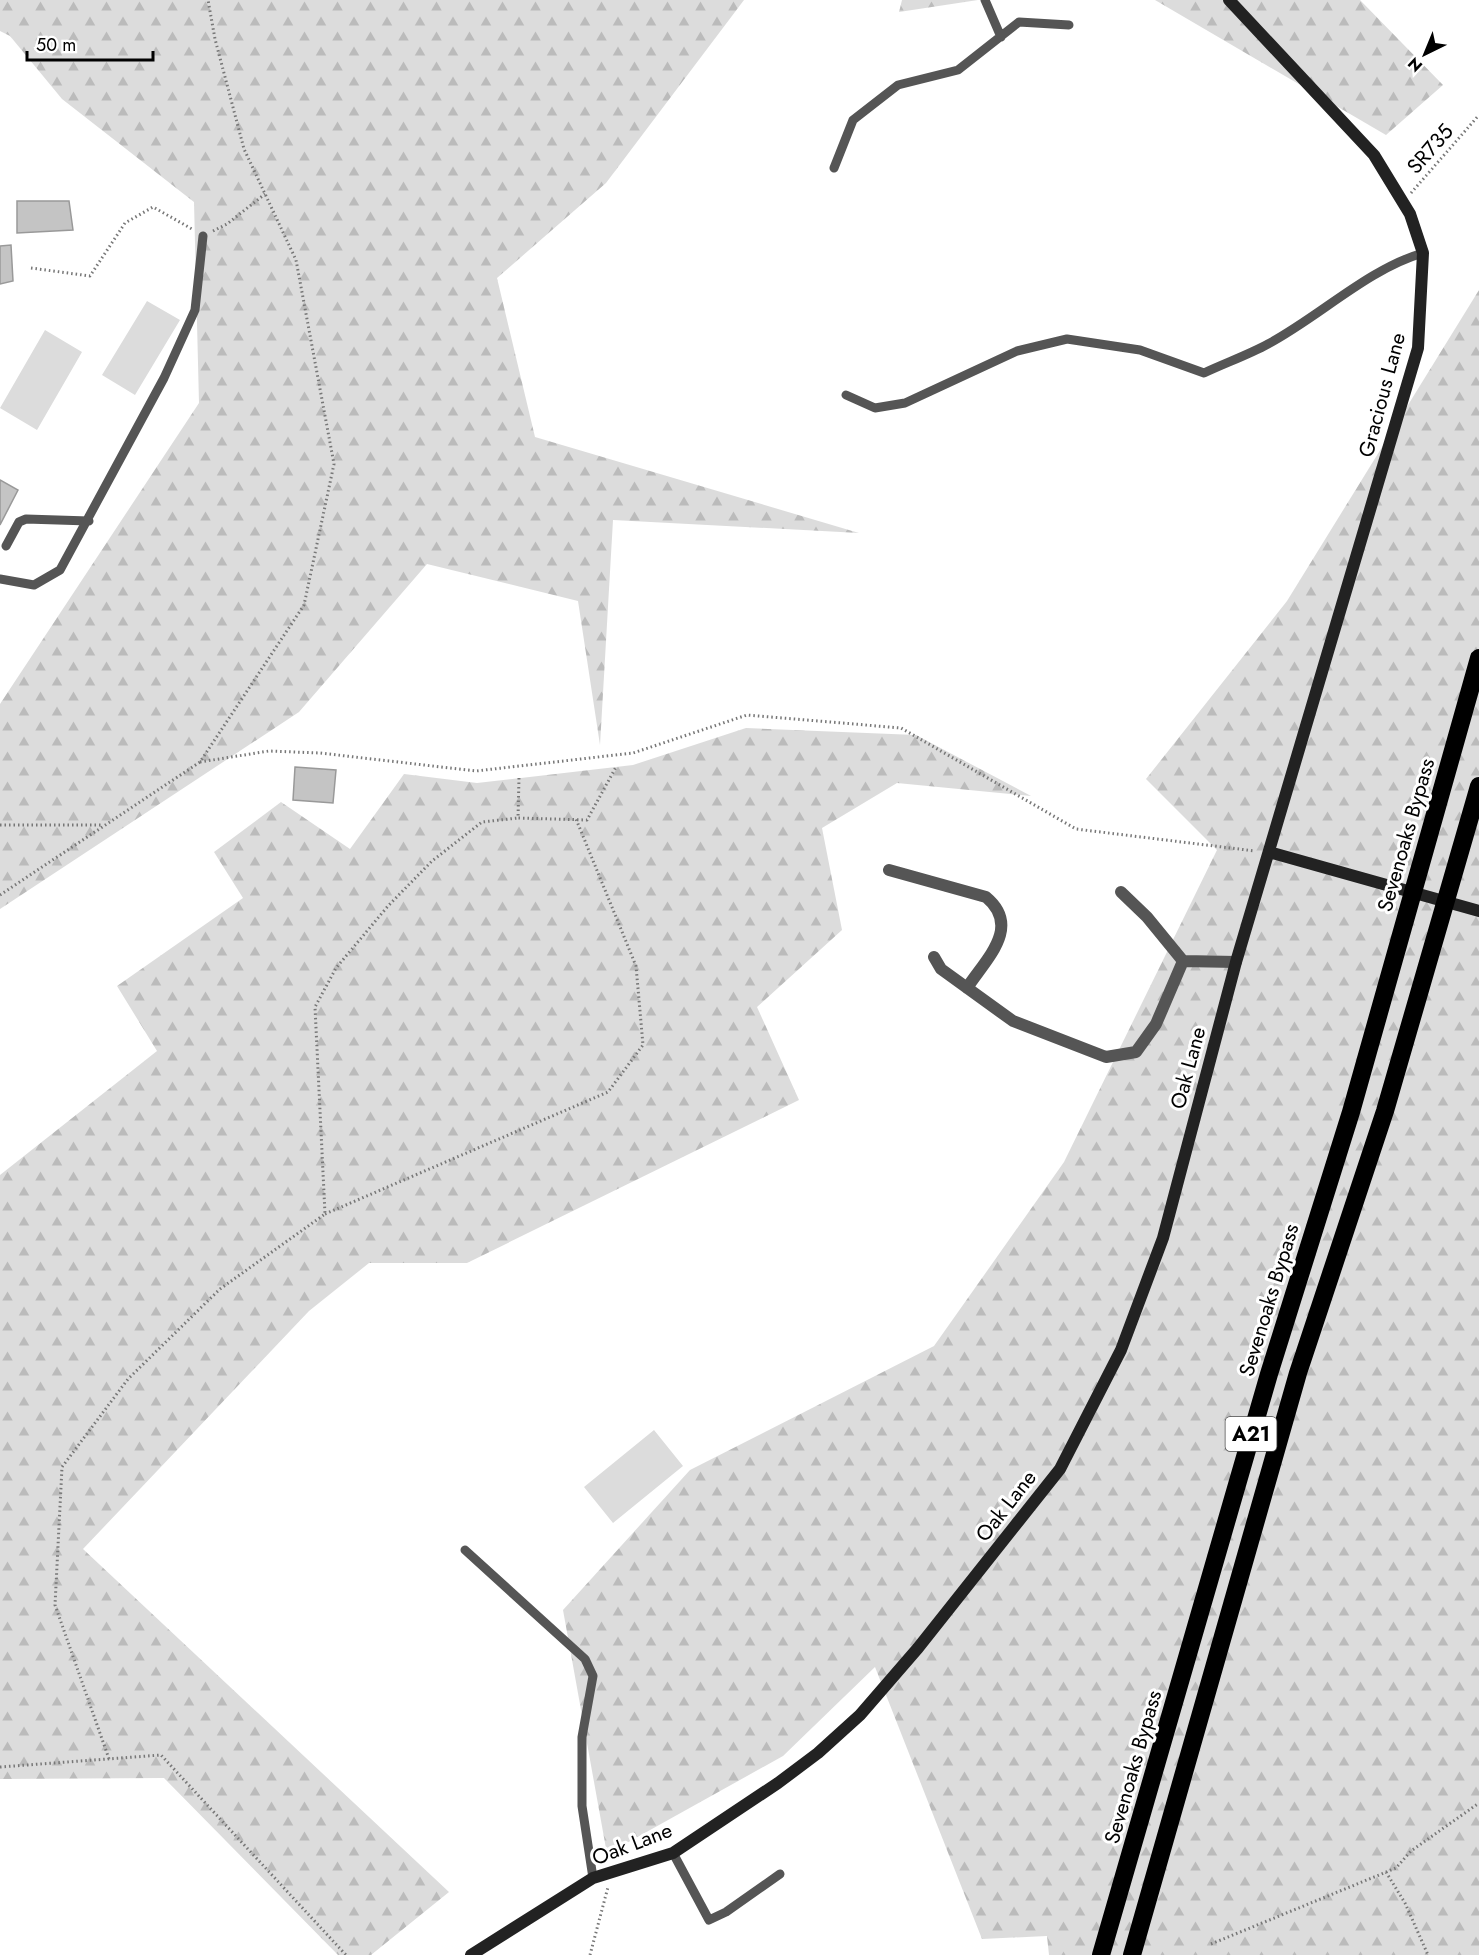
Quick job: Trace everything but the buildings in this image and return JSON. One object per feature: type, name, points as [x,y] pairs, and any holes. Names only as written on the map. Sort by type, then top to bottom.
[{"type":"highway","name":"Sevenoaks Bypass","points":[[1101,1955],[1269,1374],[1351,1112],[1479,658]]},
{"type":"highway","name":"A21","points":[[1132,1955],[1298,1373],[1385,1111],[1479,786]]},
{"type":"street","name":"Gracious Lane","points":[[1229,0],[1262,39],[1374,156],[1403,203],[1423,254],[1418,348],[1269,852]]},
{"type":"street","points":[[1269,852],[1479,910]]},
{"type":"street","name":"Oak Lane","points":[[471,1955],[593,1878],[673,1853],[778,1783],[818,1753],[860,1714],[918,1648],[1060,1468],[1121,1350],[1163,1238],[1236,962],[1269,852]]},
{"type":"street","points":[[889,870],[986,897],[996,905],[1002,928],[999,940],[967,988]]},
{"type":"street","points":[[1122,892],[1147,917],[1183,961],[1236,962]]},
{"type":"street","points":[[934,957],[941,969],[1013,1021],[1106,1057],[1136,1052],[1156,1024],[1183,961]]},
{"type":"lane","points":[[985,0],[1001,37]]},
{"type":"lane","points":[[834,168],[854,120],[898,85],[958,70],[1019,22],[1068,25]]},
{"type":"lane","points":[[0,579],[34,585],[60,570],[89,521],[164,378],[195,310],[203,236]]},
{"type":"lane","points":[[846,395],[875,408],[905,403],[1017,351],[1067,339],[1140,350],[1204,373],[1268,344],[1377,275],[1408,258],[1423,254]]},
{"type":"lane","points":[[6,546],[20,522],[26,519],[89,521]]},
{"type":"lane","points":[[465,1550],[585,1659],[593,1676],[582,1737],[582,1806],[593,1878]]},
{"type":"lane","points":[[673,1853],[709,1920],[726,1912],[780,1874]]},
{"type":"path","points":[[0,895],[200,762],[304,605],[334,464],[296,260],[244,149],[215,39],[208,0]]},
{"type":"path","name":"SR735","points":[[1403,203],[1479,115]]},
{"type":"path","points":[[31,268],[90,276],[125,223],[153,207],[203,236],[227,224],[265,194]]},
{"type":"path","points":[[200,762],[269,751],[320,753],[476,771],[633,753],[747,715],[901,728],[1076,829],[1269,852]]},
{"type":"path","points":[[325,1214],[315,1007],[336,968],[388,906],[432,861],[482,822],[518,818],[587,820],[616,767]]},
{"type":"path","points":[[518,818],[519,778]]},
{"type":"path","points":[[109,1759],[55,1605],[62,1467],[128,1379],[220,1289],[325,1214],[608,1092],[643,1045],[636,966],[576,819]]},
{"type":"path","points":[[0,825],[105,825]]},
{"type":"path","points":[[0,1767],[161,1755],[346,1955]]},
{"type":"path","points":[[1211,1944],[1396,1868],[1412,1851],[1479,1803]]},
{"type":"path","points":[[1386,1872],[1405,1903],[1428,1955]]},
{"type":"path","points":[[590,1955],[611,1873]]},
{"type":"green space","points":[[0,0],[744,0],[606,183],[497,278],[535,437],[859,533],[613,520],[600,745],[578,601],[427,564],[299,712],[0,909],[0,704],[199,403],[194,202],[62,99],[10,36],[0,31]]},
{"type":"green space","points":[[902,0],[978,0],[899,12]]},
{"type":"green space","points":[[1155,0],[1360,0],[1443,85],[1386,135]]},
{"type":"green space","points":[[1479,290],[1479,1955],[1049,1955],[1047,1936],[982,1939],[875,1667],[783,1756],[607,1854],[563,1610],[690,1470],[934,1346],[1064,1162],[1217,850],[1146,779],[1287,601]]},
{"type":"green space","points":[[147,301],[180,320],[135,395],[102,375]]},
{"type":"green space","points":[[45,330],[82,352],[37,430],[0,408]]},
{"type":"green space","points":[[746,728],[916,735],[1031,796],[897,783],[822,828],[842,930],[757,1007],[799,1100],[467,1263],[369,1263],[309,1311],[83,1549],[449,1892],[371,1955],[338,1955],[164,1778],[0,1779],[0,1175],[157,1051],[117,986],[243,898],[214,852],[281,802],[350,849],[404,774],[477,783],[633,765]]},
{"type":"green space","points":[[654,1430],[683,1466],[613,1523],[584,1487]]}]
